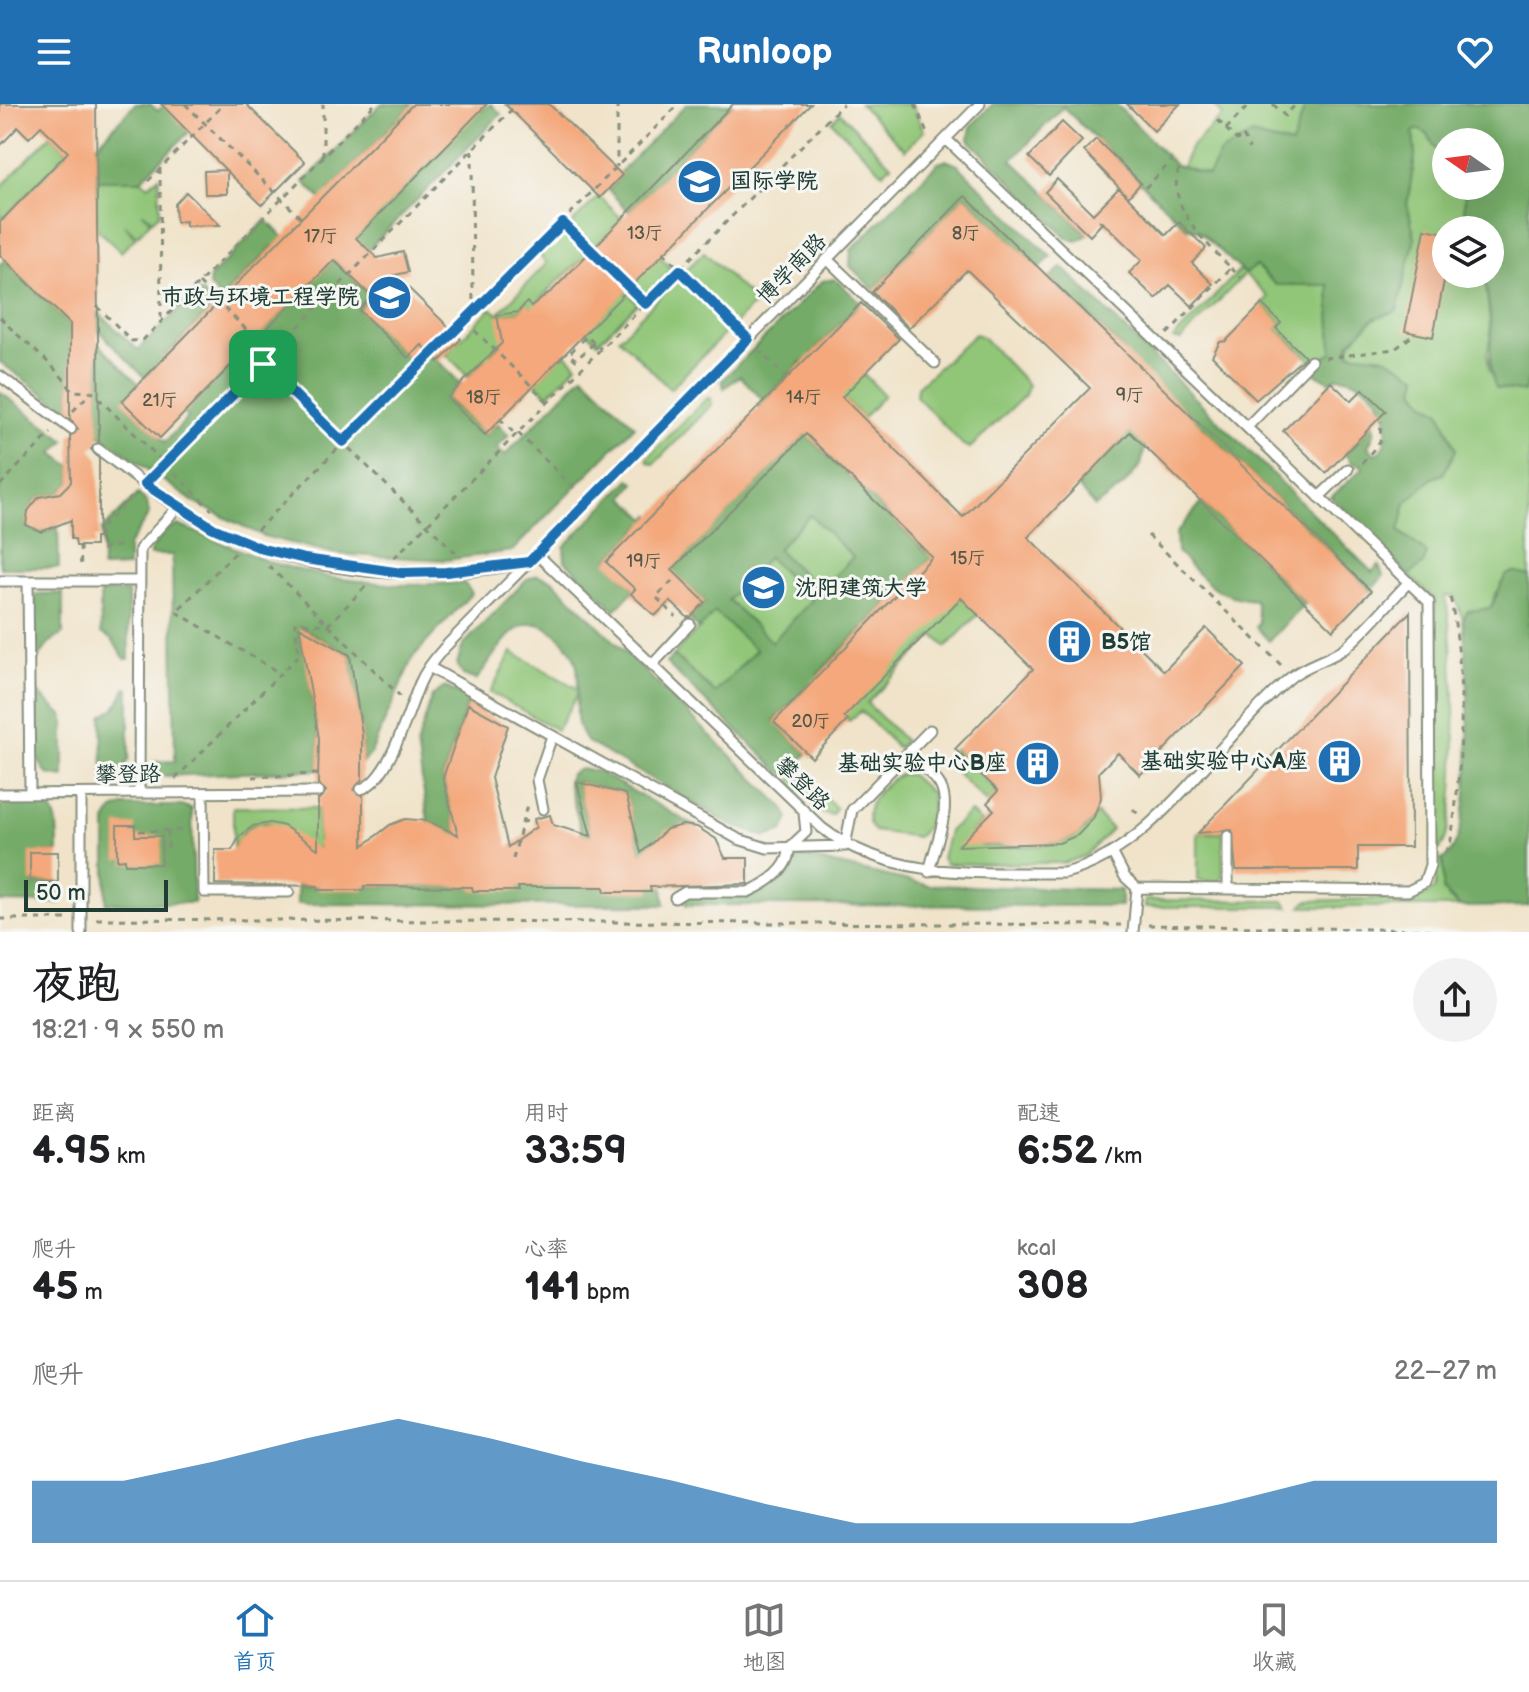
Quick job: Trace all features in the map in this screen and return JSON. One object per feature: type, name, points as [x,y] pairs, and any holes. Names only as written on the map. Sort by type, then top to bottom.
[{"type":"lane","name":"博学南路","points":[[533,558],[980,104]]},
{"type":"lane","points":[[946,139],[1429,602],[1430,855],[1429,875],[1424,883],[1408,891],[1137,888],[1125,877],[1113,854]]},
{"type":"lane","points":[[827,259],[935,363]]},
{"type":"lane","points":[[1171,354],[1179,345]]},
{"type":"lane","points":[[1187,370],[1195,361]]},
{"type":"lane","points":[[1247,427],[1311,361]]},
{"type":"lane","points":[[0,376],[71,429]]},
{"type":"lane","points":[[98,449],[177,508],[245,542],[305,559],[382,571],[473,570],[533,558]]},
{"type":"lane","points":[[1319,497],[1348,469]]},
{"type":"lane","points":[[139,793],[140,549],[177,508]]},
{"type":"lane","points":[[361,789],[370,786],[384,770],[429,667],[533,558]]},
{"type":"lane","name":"攀登路","points":[[533,558],[845,846],[929,872],[1064,873],[1083,869],[1113,854],[1148,824],[1292,676],[1344,648],[1409,582]]},
{"type":"lane","points":[[0,581],[139,581]]},
{"type":"lane","points":[[28,581],[30,794]]},
{"type":"lane","points":[[652,665],[689,626]]},
{"type":"lane","points":[[429,667],[738,839],[767,848],[845,846],[852,810],[930,730]]},
{"type":"lane","points":[[543,809],[537,780],[552,736]]},
{"type":"lane","points":[[907,754],[935,778],[943,793],[943,821],[929,872]]},
{"type":"lane","name":"攀登路","points":[[0,794],[319,792]]},
{"type":"lane","points":[[203,793],[204,892],[289,892]]},
{"type":"lane","points":[[81,794],[81,932]]},
{"type":"lane","points":[[789,848],[806,832],[803,810]]},
{"type":"lane","points":[[1228,836],[1228,889]]},
{"type":"lane","points":[[675,898],[685,892],[748,892],[784,867],[790,858],[789,848]]},
{"type":"lane","points":[[1133,928],[1137,888]]},
{"type":"path","points":[[185,104],[302,219]]},
{"type":"path","points":[[148,181],[224,104]]},
{"type":"path","points":[[323,104],[323,157]]},
{"type":"path","points":[[97,306],[135,342],[161,321],[375,104]]},
{"type":"path","points":[[101,538],[100,529],[517,104]]},
{"type":"path","points":[[617,104],[617,167]]},
{"type":"path","points":[[280,673],[176,612],[343,442],[473,316],[679,104]]},
{"type":"path","points":[[175,779],[299,655],[295,623],[328,625],[843,104]]},
{"type":"path","points":[[915,104],[928,136]]},
{"type":"path","points":[[1226,129],[1250,104]]},
{"type":"path","points":[[1273,104],[1285,116],[1296,104]]},
{"type":"path","points":[[1218,120],[1237,140],[1243,135],[1249,149]]},
{"type":"path","points":[[472,150],[473,316]]},
{"type":"path","points":[[235,163],[240,158]]},
{"type":"path","points":[[1145,188],[1172,161]]},
{"type":"path","points":[[1180,166],[1176,180],[1191,225],[1241,278]]},
{"type":"path","points":[[160,168],[161,321]]},
{"type":"path","points":[[563,223],[646,304]]},
{"type":"path","points":[[663,252],[786,378]]},
{"type":"path","points":[[1159,343],[1231,268]]},
{"type":"path","points":[[199,283],[271,354]]},
{"type":"path","points":[[0,317],[16,336],[35,349],[72,391],[92,392],[0,485]]},
{"type":"path","points":[[466,322],[548,402]]},
{"type":"path","points":[[581,342],[586,336],[600,353]]},
{"type":"path","points":[[1311,361],[1395,349],[1412,336]]},
{"type":"path","points":[[575,348],[569,354],[576,360],[594,343]]},
{"type":"path","points":[[263,364],[473,570]]},
{"type":"path","points":[[500,419],[579,493]]},
{"type":"path","points":[[1348,469],[1366,459],[1380,442],[1381,421]]},
{"type":"path","points":[[1148,535],[1292,676]]},
{"type":"path","points":[[102,549],[126,544]]},
{"type":"path","points":[[672,581],[656,597],[689,626]]},
{"type":"path","points":[[1430,855],[1447,852],[1450,846],[1460,770],[1457,639],[1450,596]]},
{"type":"path","points":[[779,787],[802,764],[807,764]]},
{"type":"path","points":[[513,859],[521,821],[537,780]]},
{"type":"path","points":[[521,821],[535,823]]},
{"type":"path","points":[[168,830],[168,848]]},
{"type":"path","points":[[139,831],[203,830]]},
{"type":"path","points":[[0,919],[1429,930]]},
{"type":"green space","points":[[135,104],[150,104],[158,111],[165,104],[189,132],[141,180],[97,180],[96,146]]},
{"type":"green space","points":[[381,104],[413,104],[329,190],[334,212],[304,182]]},
{"type":"green space","points":[[476,104],[482,110],[491,104],[501,114],[354,264],[342,252]]},
{"type":"green space","points":[[687,104],[733,104],[629,212],[608,190],[621,176],[619,173]]},
{"type":"green space","points":[[860,104],[912,104],[924,131],[905,150]]},
{"type":"green space","points":[[993,104],[1116,104],[1175,165],[1208,175],[1220,153],[1251,135],[1292,145],[1306,104],[1529,104],[1529,377],[1524,392],[1496,388],[1491,369],[1491,322],[1487,288],[1504,288],[1504,216],[1464,216],[1465,200],[1504,200],[1504,128],[1432,128],[1432,142],[1428,135],[1418,129],[1413,132],[1415,156],[1407,204],[1415,238],[1397,311],[1374,318],[1349,344],[1349,353],[1385,357],[1418,376],[1415,389],[1425,403],[1440,411],[1456,450],[1443,474],[1432,478],[1406,503],[1399,531],[1427,553],[1423,564],[1409,575],[1331,497],[1362,469],[1362,465],[1352,463],[1345,454],[1374,424],[1375,431],[1368,447],[1375,454],[1380,452],[1386,439],[1387,426],[1380,402],[1362,384],[1337,377],[1331,382],[1316,374],[1316,365],[1332,352],[1329,285],[1276,285],[1256,266],[1245,274],[1199,231],[1187,228],[1063,107],[1012,160],[1088,235],[1077,241],[1067,238],[969,140],[971,126]]},
{"type":"green space","points":[[1212,104],[1306,104],[1292,145],[1251,135],[1208,176],[1182,167],[1190,148],[1223,115]]},
{"type":"green space","points":[[840,113],[891,165],[883,173],[832,122]]},
{"type":"green space","points":[[1418,129],[1428,135],[1432,142],[1432,200],[1465,200],[1464,216],[1432,216],[1432,288],[1486,288],[1491,338],[1487,353],[1489,371],[1524,392],[1529,377],[1529,576],[1513,572],[1494,596],[1491,609],[1468,611],[1463,619],[1454,596],[1445,596],[1454,688],[1454,772],[1446,836],[1438,850],[1435,600],[1409,575],[1423,564],[1427,553],[1399,531],[1406,503],[1432,478],[1443,474],[1456,450],[1440,411],[1425,403],[1415,388],[1418,376],[1385,357],[1348,353],[1362,329],[1385,314],[1415,238],[1407,204],[1415,156],[1413,132]]},
{"type":"green space","points":[[51,135],[68,152],[4,218],[0,214],[0,188]]},
{"type":"green space","points":[[946,160],[958,165],[1051,257],[1039,268],[1008,238],[988,248],[1003,232],[965,196],[874,290],[850,266],[851,250],[938,163]]},
{"type":"green space","points":[[159,176],[160,213],[153,220],[142,212],[151,221],[137,236],[124,224],[135,238],[121,252],[97,229],[97,180],[141,180],[149,186]]},
{"type":"green space","points":[[599,196],[622,219],[595,247],[571,224]]},
{"type":"green space","points":[[266,220],[298,251],[289,261],[273,246],[221,299],[209,286],[210,277]]},
{"type":"green space","points":[[564,232],[587,255],[550,289],[534,310],[526,303],[518,312],[497,315],[523,321],[491,353],[498,374],[484,360],[468,376],[446,354],[491,308],[498,314],[547,263],[540,256]]},
{"type":"green space","points":[[704,252],[756,302],[670,389],[619,338]]},
{"type":"green space","points":[[659,256],[672,269],[645,297],[632,284]]},
{"type":"green space","points":[[305,258],[321,273],[334,260],[371,297],[359,310],[408,358],[422,345],[461,384],[447,399],[485,435],[497,423],[509,435],[497,447],[505,455],[583,375],[635,426],[512,551],[446,560],[336,554],[263,536],[195,503],[98,434],[98,343],[139,384],[123,401],[165,442],[188,418],[184,413],[311,283]]},
{"type":"green space","points":[[5,260],[70,324],[70,413],[0,362],[0,264]]},
{"type":"green space","points":[[1256,266],[1276,285],[1329,284],[1332,352],[1316,365],[1276,328],[1281,323],[1262,304],[1268,297],[1245,274]]},
{"type":"green space","points":[[1062,267],[1372,572],[1379,565],[1383,576],[1371,591],[1183,408],[1110,368],[1125,351],[1050,278]]},
{"type":"green space","points":[[1240,270],[1245,274],[1181,340],[1173,339]]},
{"type":"green space","points":[[835,279],[861,303],[812,353],[819,374],[803,360],[767,398],[773,421],[758,406],[763,400],[740,376],[724,388],[722,380],[822,281]]},
{"type":"green space","points":[[625,291],[638,303],[598,342],[586,331]]},
{"type":"green space","points":[[196,292],[202,293],[215,305],[166,355],[174,378],[159,363],[145,378],[98,330],[98,312],[138,350]]},
{"type":"green space","points":[[975,334],[983,337],[1028,385],[1025,395],[970,448],[963,445],[916,396],[917,387]]},
{"type":"green space","points":[[565,353],[577,365],[548,395],[535,383]]},
{"type":"green space","points":[[864,374],[884,395],[863,418],[847,402],[832,417],[834,375]]},
{"type":"green space","points":[[0,392],[65,440],[53,453],[71,466],[71,482],[60,493],[39,497],[28,511],[26,525],[33,531],[49,531],[58,526],[59,568],[0,568]]},
{"type":"green space","points":[[711,398],[712,405],[654,464],[648,462],[647,458],[706,399]]},
{"type":"green space","points":[[1114,417],[1130,432],[1146,417],[1161,431],[1145,447],[1141,465],[1124,485],[1095,507],[1077,486],[1120,442]]},
{"type":"green space","points":[[819,420],[811,439],[927,553],[946,543],[818,674],[832,689],[825,697],[810,684],[774,721],[807,754],[785,777],[666,663],[674,655],[715,693],[756,650],[715,612],[699,629],[689,619],[705,602],[671,570]],"holes":[[[810,515],[853,557],[820,591],[777,549]],[[768,557],[812,600],[772,642],[728,600]]]},
{"type":"green space","points":[[630,479],[635,483],[624,497],[647,519],[651,515],[666,530],[643,524],[607,561],[635,589],[615,610],[565,561],[564,547]]},
{"type":"green space","points":[[138,494],[147,502],[149,514],[128,546],[128,567],[102,568],[102,530]]},
{"type":"green space","points":[[1202,502],[1305,603],[1269,641],[1256,627],[1259,622],[1255,600],[1219,591],[1177,552],[1176,533]]},
{"type":"green space","points":[[810,515],[853,557],[820,591],[777,549]]},
{"type":"green space","points":[[178,525],[272,563],[332,578],[398,585],[464,583],[472,593],[413,657],[370,755],[362,763],[362,734],[350,655],[300,627],[319,738],[319,770],[163,776],[155,770],[153,762],[175,761],[172,555],[150,555],[150,551],[166,530]]},
{"type":"green space","points":[[768,557],[813,600],[772,643],[727,599]]},
{"type":"green space","points":[[1513,572],[1529,576],[1529,906],[1460,907],[1443,890],[1443,859],[1455,845],[1467,785],[1468,708],[1463,619],[1468,611],[1491,608],[1505,576]]},
{"type":"green space","points":[[537,575],[552,580],[782,806],[789,818],[783,831],[766,837],[733,826],[586,741],[579,728],[577,714],[578,671],[574,657],[565,643],[549,629],[537,624],[516,630],[476,680],[463,675],[457,664],[463,645],[527,579]]},
{"type":"green space","points":[[945,589],[998,594],[946,647],[934,635],[867,703],[905,741],[898,748],[861,711],[849,721],[833,705]]},
{"type":"green space","points":[[100,592],[128,592],[129,659],[125,659],[112,640],[101,633]]},
{"type":"green space","points":[[63,593],[63,634],[49,643],[36,662],[35,594]]},
{"type":"green space","points":[[715,611],[756,650],[715,694],[674,655]]},
{"type":"green space","points":[[512,652],[580,690],[557,730],[490,692]]},
{"type":"green space","points":[[445,687],[485,706],[483,713],[467,704],[443,778],[466,864],[428,821],[417,745],[432,696]]},
{"type":"green space","points":[[126,688],[129,689],[129,758],[121,775],[103,777],[102,716],[115,708]]},
{"type":"green space","points":[[37,692],[64,717],[64,777],[47,774],[37,758]]},
{"type":"green space","points":[[955,749],[998,791],[987,803],[945,761]]},
{"type":"green space","points":[[580,769],[597,771],[697,827],[679,826],[665,832],[642,858],[626,795],[577,782],[600,871],[589,859],[568,782],[571,774]]},
{"type":"green space","points":[[799,771],[836,808],[832,815],[821,813],[790,782]]},
{"type":"green space","points":[[901,774],[911,775],[932,794],[931,822],[918,837],[874,831],[869,823],[868,815],[874,798],[886,784]]},
{"type":"green space","points":[[0,805],[41,805],[53,813],[58,852],[31,853],[31,882],[58,882],[59,903],[0,902]]},
{"type":"green space","points":[[123,806],[184,806],[192,809],[194,903],[106,903],[106,821],[113,810]]},
{"type":"green space","points":[[233,807],[318,808],[318,850],[284,829],[261,823],[241,834],[233,850]]},
{"type":"green space","points":[[970,812],[981,822],[970,834],[982,846],[1062,842],[1076,836],[1096,813],[1112,829],[1085,856],[1064,863],[946,864],[942,858],[949,831]]},
{"type":"green space","points":[[1198,833],[1223,833],[1223,875],[1219,882],[1198,880]]},
{"type":"green space","points":[[799,856],[927,885],[1121,890],[1121,906],[686,905],[686,896],[735,895],[761,888],[786,871]]},
{"type":"green space","points":[[1443,859],[1448,898],[1460,907],[1301,907],[1307,901],[1422,897],[1435,889],[1438,861]]},
{"type":"green space","points":[[297,886],[663,887],[665,905],[297,904]]},
{"type":"green space","points":[[1145,900],[1284,901],[1289,907],[1145,907]]},
{"type":"building","points":[[0,104],[96,104],[99,442],[91,449],[99,459],[99,538],[95,538],[95,546],[76,546],[75,539],[71,539],[71,520],[41,532],[26,525],[28,511],[39,497],[60,493],[71,482],[70,436],[78,429],[70,419],[70,324],[0,255],[0,222],[68,152],[41,126],[29,138],[18,127],[0,146]]},
{"type":"building","points":[[161,104],[246,104],[305,162],[262,205],[227,171],[227,194],[205,194],[204,171],[226,170]]},
{"type":"building","points":[[413,104],[487,104],[356,238],[377,258],[403,252],[408,272],[395,275],[461,339],[439,362],[422,345],[408,358],[359,310],[371,296],[334,260],[160,438],[122,401]]},
{"type":"building","points":[[505,104],[549,104],[622,175],[600,198]]},
{"type":"building","points":[[733,104],[811,104],[485,435],[447,398],[502,343],[497,315],[518,312],[527,302],[531,307],[554,289]]},
{"type":"building","points":[[1127,104],[1180,104],[1154,131]]},
{"type":"building","points":[[1062,122],[1082,141],[1049,176],[1029,157]]},
{"type":"building","points":[[1096,139],[1141,183],[1128,197],[1084,151]]},
{"type":"building","points":[[1057,179],[1093,214],[1119,188],[1166,235],[1179,222],[1206,248],[1192,263],[1213,284],[1192,306],[1170,285],[1156,299],[1129,273],[1142,260],[1109,228],[1099,220],[1102,223],[1090,236],[1045,192]]},
{"type":"building","points":[[186,192],[220,225],[186,226],[186,221],[176,222],[175,204]]},
{"type":"building","points":[[965,196],[1371,591],[1333,630],[1130,432],[1028,537],[1164,671],[1206,628],[1245,666],[1140,775],[1118,753],[1099,772],[1101,798],[1093,819],[1078,835],[1059,843],[958,846],[994,810],[987,803],[998,791],[955,749],[1033,669],[961,598],[844,717],[848,720],[812,758],[774,722],[932,557],[806,434],[672,570],[705,602],[691,617],[687,617],[670,601],[655,616],[631,594],[635,589],[606,562],[861,303],[899,339],[842,397],[963,517],[1090,388],[967,270],[909,328],[872,292]]},
{"type":"building","points":[[1425,229],[1432,230],[1432,288],[1443,288],[1433,337],[1405,331]]},
{"type":"building","points":[[1262,304],[1281,323],[1276,328],[1305,357],[1256,400],[1212,356],[1220,342],[1226,341]]},
{"type":"building","points":[[1331,382],[1351,401],[1363,389],[1386,411],[1326,473],[1283,431]]},
{"type":"building","name":"基础实验中心A座","points":[[1410,612],[1411,847],[1358,847],[1358,870],[1236,870],[1232,830],[1198,833]]},
{"type":"building","points":[[299,627],[350,655],[362,734],[362,779],[354,790],[363,796],[363,846],[390,825],[405,819],[428,821],[458,835],[443,778],[468,704],[508,726],[491,778],[508,847],[536,827],[534,819],[550,815],[553,825],[591,836],[577,782],[626,794],[641,853],[667,829],[683,825],[697,827],[716,839],[725,858],[748,858],[748,884],[650,887],[651,892],[605,892],[604,887],[518,887],[519,891],[473,891],[472,887],[364,886],[364,890],[318,890],[318,886],[215,884],[215,850],[232,850],[240,836],[253,826],[270,823],[284,826],[318,849],[318,800],[326,791],[318,784],[319,738]]},
{"type":"building","points":[[117,825],[135,825],[135,836],[162,836],[161,864],[125,864],[125,859],[117,860]]},
{"type":"building","points":[[30,852],[58,852],[58,882],[30,882]]},
{"type":"place","name":"国际学院","points":[[699,181]]},
{"type":"place","name":"市政与环境工程学院","points":[[390,297]]},
{"type":"place","name":"沈阳建筑大学","points":[[764,588]]},
{"type":"place","name":"B5馆","points":[[1070,642]]},
{"type":"place","name":"基础实验中心A座","points":[[1339,761]]},
{"type":"place","name":"基础实验中心B座","points":[[1038,763]]},
{"type":"route","points":[[563,223],[646,304],[680,270],[748,339],[529,562],[446,572],[402,573],[354,568],[263,549],[213,528],[177,508],[145,484],[263,364],[343,442],[436,353],[563,223]]}]
